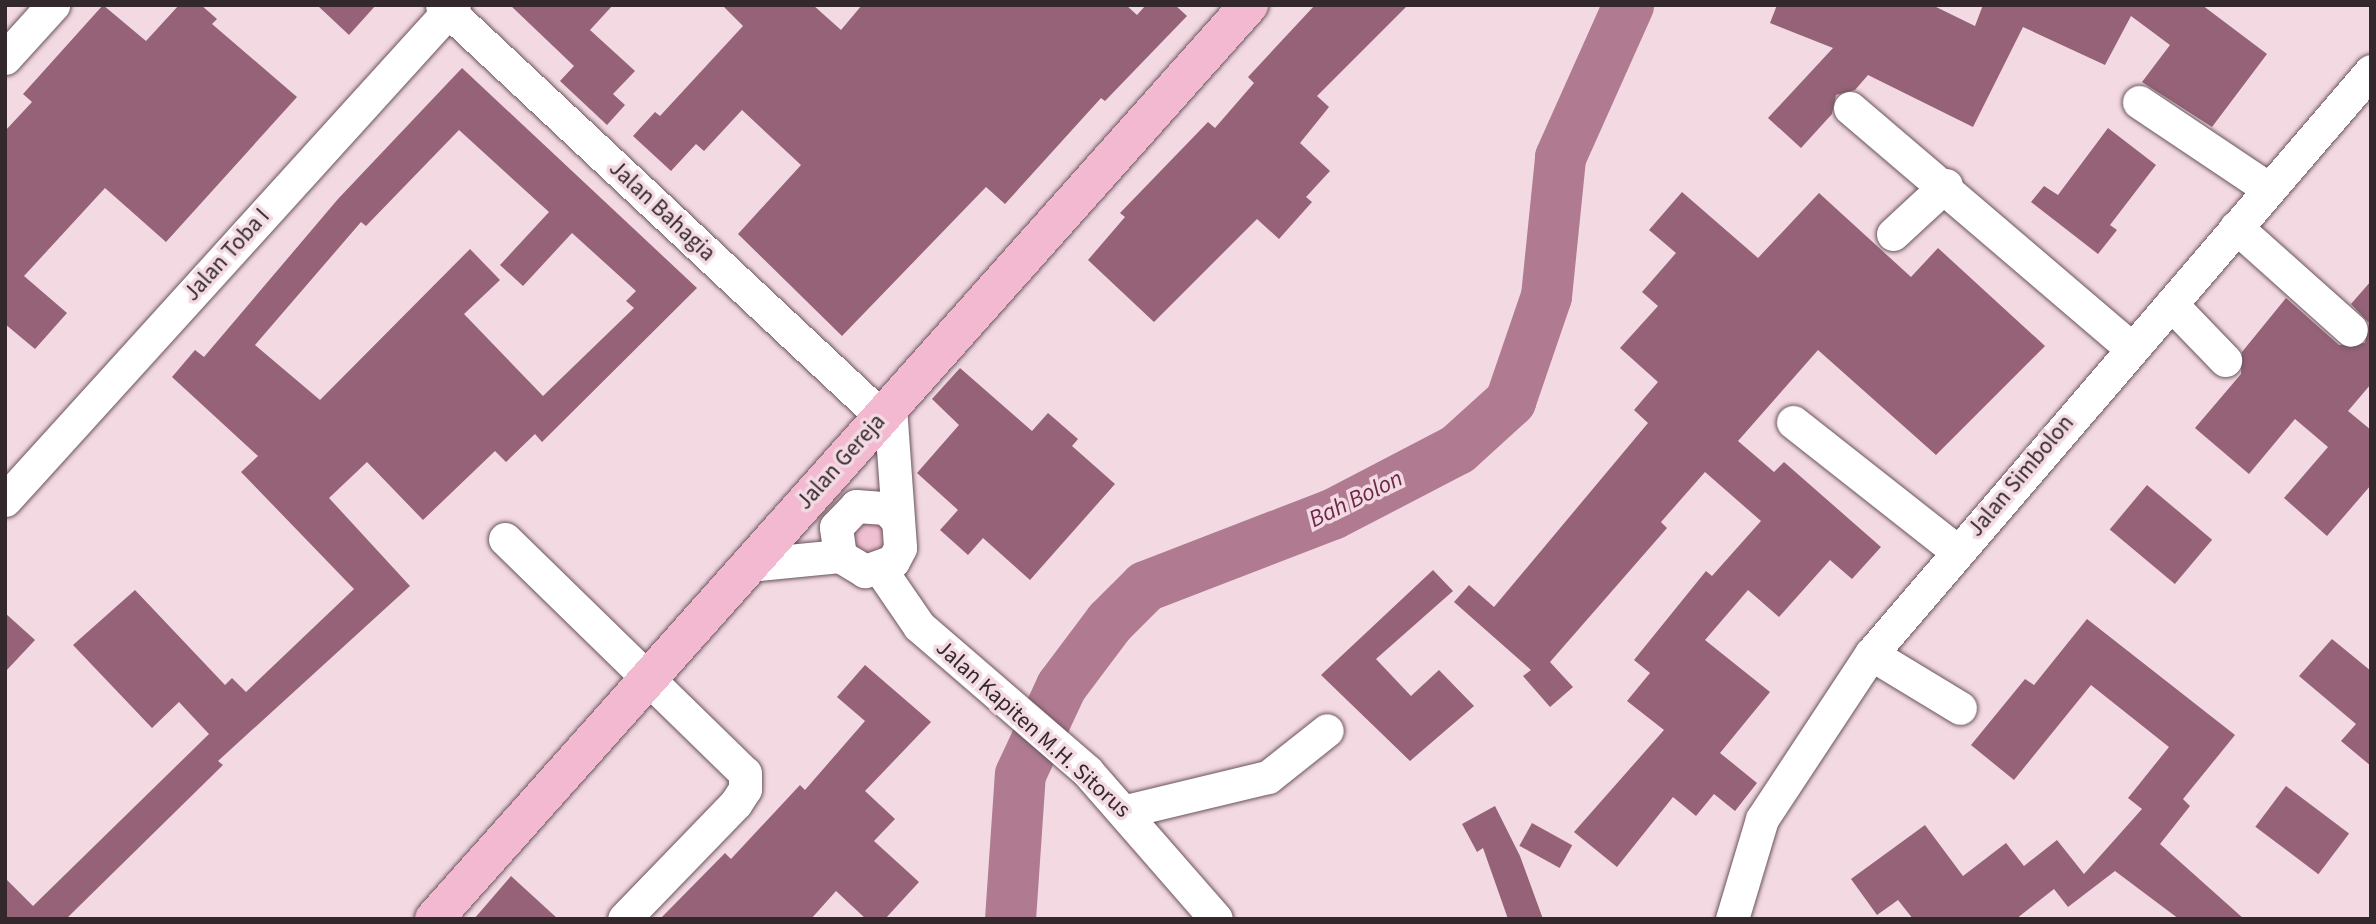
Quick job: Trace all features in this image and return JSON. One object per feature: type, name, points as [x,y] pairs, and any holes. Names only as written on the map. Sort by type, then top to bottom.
[{"type":"main road","name":"Jalan Gereja","points":[[434,919],[644,677],[810,497],[1249,5]]},
{"type":"street","points":[[5,58],[53,5]]},
{"type":"street","name":"Jalan Bahagia","points":[[448,7],[886,412]]},
{"type":"street","name":"Jalan Toba I","points":[[5,500],[448,7]]},
{"type":"street","name":"Jalan Simbolon","points":[[1732,919],[1762,819],[1871,654],[2129,346],[2171,304],[2371,71]]},
{"type":"street","points":[[2140,102],[2269,189]]},
{"type":"street","points":[[1850,108],[1946,185],[2129,346]]},
{"type":"street","points":[[1893,234],[1946,185]]},
{"type":"street","points":[[2236,227],[2351,330]]},
{"type":"street","points":[[2171,304],[2225,360]]},
{"type":"street","points":[[886,412],[900,548],[880,569],[858,569],[840,556],[835,535],[844,514],[871,504],[897,520]]},
{"type":"street","points":[[1793,422],[1958,551]]},
{"type":"street","points":[[810,497],[844,514]]},
{"type":"street","points":[[505,539],[745,773],[746,789],[624,919]]},
{"type":"street","points":[[748,565],[840,556]]},
{"type":"street","name":"Jalan Kapiten M.H. Sitorus","points":[[880,569],[919,626],[1002,704],[1087,771],[1126,811],[1216,919]]},
{"type":"street","points":[[1871,654],[1960,708]]},
{"type":"street","points":[[1126,811],[1268,777],[1327,730]]},
{"type":"shaded area","points":[[866,507],[899,543],[856,567],[842,521]]},
{"type":"building","points":[[103,5],[146,41],[179,5],[201,5],[217,19],[212,24],[297,97],[166,242],[105,188],[24,276],[67,313],[35,349],[5,324],[5,131],[32,102],[23,94]]},
{"type":"building","points":[[317,5],[376,5],[349,35]]},
{"type":"building","points":[[510,5],[613,5],[590,30],[635,71],[613,94],[625,105],[607,125],[560,81],[574,66]]},
{"type":"building","points":[[722,5],[813,5],[841,30],[862,5],[1126,5],[1137,15],[1146,5],[1175,5],[1187,16],[1105,101],[1101,98],[1005,204],[986,187],[842,336],[738,234],[801,165],[742,110],[704,151],[696,144],[671,171],[633,136],[655,112],[660,116],[743,26]]},
{"type":"building","points":[[1315,5],[1408,5],[1317,96],[1329,107],[1300,143],[1330,171],[1306,197],[1312,202],[1279,239],[1257,219],[1154,322],[1088,260],[1125,217],[1120,213],[1208,122],[1215,128],[1254,83],[1248,77]]},
{"type":"building","points":[[1777,5],[1932,5],[1975,26],[1983,5],[2202,5],[2267,54],[2212,127],[2142,82],[2170,45],[2131,16],[2105,65],[2023,27],[1973,127],[1868,75],[1855,90],[1836,95],[1832,114],[1801,148],[1768,118],[1833,48],[1770,23]]},
{"type":"building","points":[[462,68],[697,288],[542,442],[535,434],[506,462],[495,451],[423,520],[367,462],[329,498],[410,586],[218,761],[223,765],[66,919],[5,919],[5,878],[33,906],[209,734],[179,702],[152,728],[73,645],[135,590],[225,685],[232,678],[246,692],[354,589],[241,472],[258,456],[172,377],[195,350],[204,357],[338,199]],"holes":[[[459,130],[549,212],[500,265],[523,286],[572,233],[636,291],[626,301],[634,308],[543,396],[464,314],[500,280],[470,249],[320,400],[255,345],[361,222],[366,226]]]},
{"type":"building","points":[[2108,128],[2156,165],[2110,225],[2117,230],[2098,254],[2031,202],[2044,186],[2058,195]]},
{"type":"building","points":[[1682,192],[1758,258],[1819,193],[1911,277],[1938,248],[2045,346],[1936,455],[1818,350],[1738,441],[1774,472],[1784,462],[1881,547],[1852,579],[1830,560],[1779,617],[1748,590],[1705,640],[1770,692],[1720,753],[1757,783],[1735,811],[1714,794],[1696,816],[1673,797],[1617,867],[1574,832],[1664,730],[1627,701],[1650,673],[1634,660],[1706,571],[1712,576],[1761,521],[1705,472],[1661,522],[1667,528],[1550,662],[1573,687],[1550,707],[1523,676],[1531,670],[1454,602],[1469,585],[1494,607],[1648,423],[1634,410],[1658,382],[1620,348],[1658,306],[1642,292],[1676,253],[1649,230]]},
{"type":"building","points":[[2371,281],[2371,384],[2348,411],[2371,430],[2371,485],[2327,536],[2284,498],[2328,447],[2295,419],[2249,474],[2195,428],[2241,374],[2242,352],[2286,298],[2339,345],[2365,343],[2369,323],[2351,304]]},
{"type":"building","points":[[960,368],[1032,431],[1048,413],[1078,439],[1072,446],[1115,484],[1030,580],[983,538],[968,555],[940,530],[958,510],[917,473],[959,425],[932,399]]},
{"type":"building","points":[[2147,485],[2212,540],[2175,584],[2110,529]]},
{"type":"building","points":[[1433,570],[1453,591],[1376,659],[1411,696],[1439,670],[1474,706],[1410,761],[1321,675]]},
{"type":"building","points":[[5,613],[35,640],[5,672]]},
{"type":"building","points":[[2087,619],[2235,735],[2183,799],[2190,806],[2160,844],[2244,919],[2179,919],[2115,871],[2068,907],[2054,889],[2016,919],[1913,919],[1898,900],[1877,915],[1851,879],[1925,825],[1963,876],[2006,843],[2024,866],[2057,840],[2084,874],[2142,809],[2128,798],[2169,747],[2091,685],[2014,780],[1971,745],[2025,679],[2034,685]]},
{"type":"building","points":[[2332,639],[2371,671],[2371,766],[2341,741],[2356,724],[2299,676]]},
{"type":"building","points":[[865,665],[931,722],[865,791],[895,819],[874,841],[919,882],[885,919],[866,919],[836,891],[811,919],[660,919],[725,853],[731,859],[800,785],[805,790],[865,721],[837,697]]},
{"type":"building","points":[[2286,786],[2349,834],[2318,874],[2255,827]]},
{"type":"building","points":[[1495,806],[1520,856],[1543,919],[1508,919],[1483,848],[1477,852],[1462,824]]},
{"type":"building","points":[[1532,823],[1572,845],[1560,868],[1519,846]]},
{"type":"building","points":[[511,876],[558,919],[474,919]]},
{"type":"waterway","name":"Bah Bolon","points":[[1010,919],[1020,774],[1061,686],[1109,622],[1145,586],[1332,514],[1457,449],[1510,401],[1546,296],[1560,157],[1628,5]]}]
